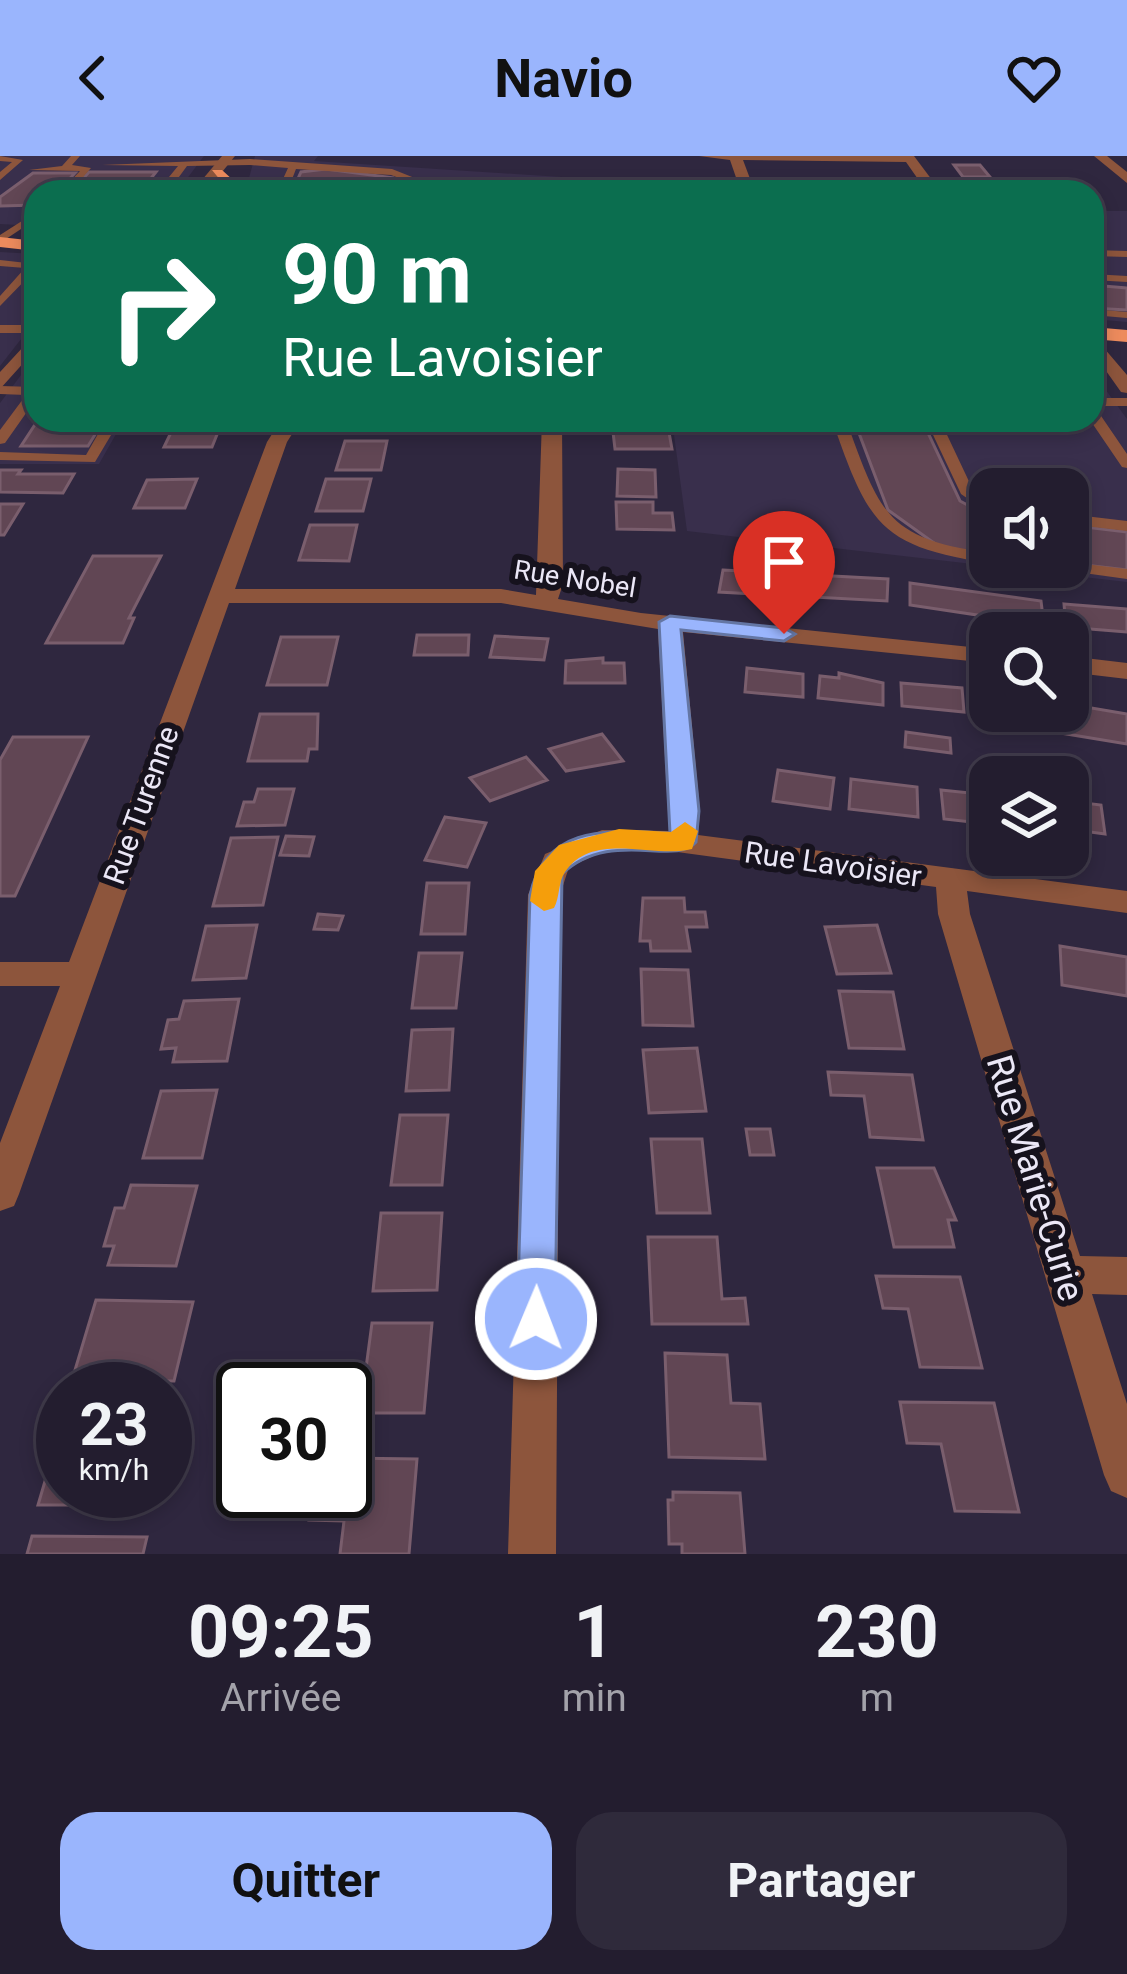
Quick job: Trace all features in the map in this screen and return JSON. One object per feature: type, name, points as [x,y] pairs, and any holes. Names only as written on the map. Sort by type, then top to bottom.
[{"type":"street","points":[[705,156],[909,157]]},
{"type":"street","points":[[1100,156],[1127,179]]},
{"type":"street","points":[[1104,352],[1124,380]]},
{"type":"street","points":[[0,387],[24,354]]},
{"type":"street","name":"Rue Turenne","points":[[0,1194],[283,432]]},
{"type":"street","points":[[545,603],[551,584],[552,432]]},
{"type":"street","name":"Rue Nobel","points":[[220,596],[500,596],[670,622],[969,654]]},
{"type":"street","points":[[670,622],[686,811],[683,842]]},
{"type":"street","points":[[1089,666],[1127,670]]},
{"type":"street","name":"Rue Lavoisier","points":[[532,1554],[546,881],[556,860],[602,840],[683,842],[1127,902]]},
{"type":"street","name":"Rue Marie-Curie","points":[[952,880],[954,914],[1127,1474]]},
{"type":"street","points":[[0,974],[80,974]]},
{"type":"street","points":[[1065,1275],[1127,1276]]},
{"type":"lane","points":[[74,167],[76,156]]},
{"type":"lane","points":[[0,158],[19,160],[0,177]]},
{"type":"lane","points":[[172,180],[183,165]]},
{"type":"lane","points":[[106,166],[183,165],[215,177],[292,166],[392,172],[413,180]]},
{"type":"lane","points":[[287,180],[292,166]]},
{"type":"lane","points":[[34,170],[87,168],[76,180]]},
{"type":"lane","points":[[14,214],[24,214]]},
{"type":"lane","points":[[0,302],[24,276]]},
{"type":"lane","points":[[0,440],[24,407]]},
{"type":"lane","points":[[1104,430],[1127,464]]},
{"type":"lane","points":[[0,456],[90,459],[105,432]]},
{"type":"lane","points":[[843,432],[867,496],[891,529],[933,551],[969,555]]},
{"type":"lane","points":[[939,432],[969,495]]},
{"type":"lane","points":[[1089,521],[1127,526]]},
{"type":"lane","points":[[1089,570],[1127,574]]},
{"type":"shaded area","points":[[0,156],[204,156],[186,180],[24,180],[24,225],[0,224]]},
{"type":"shaded area","points":[[255,156],[318,156],[314,161],[607,180],[250,180]]},
{"type":"shaded area","points":[[1104,211],[1127,211],[1127,322],[1104,320]]},
{"type":"shaded area","points":[[0,252],[24,253],[24,335],[0,366]]},
{"type":"shaded area","points":[[24,371],[24,432],[117,432],[99,464],[0,464],[0,403]]},
{"type":"shaded area","points":[[1104,387],[1127,419],[1127,582],[1089,578],[1089,468],[969,468],[969,564],[687,531],[674,432],[1104,432]]},
{"type":"building","points":[[954,165],[980,165],[990,177],[963,177]]},
{"type":"building","points":[[326,169],[394,178],[297,180],[301,172]]},
{"type":"building","points":[[89,172],[156,172],[150,180],[82,180]]},
{"type":"building","points":[[33,173],[75,173],[68,180],[24,180],[24,205],[0,206],[0,197]]},
{"type":"building","points":[[1104,286],[1127,288],[1127,310],[1104,309]]},
{"type":"building","points":[[30,432],[97,432],[88,446],[21,446]]},
{"type":"building","points":[[171,432],[218,432],[212,447],[164,447]]},
{"type":"building","points":[[613,432],[669,432],[672,449],[615,449]]},
{"type":"building","points":[[859,432],[928,432],[960,501],[969,506],[969,551],[941,548],[888,510]]},
{"type":"building","points":[[345,441],[387,441],[381,470],[336,470]]},
{"type":"building","points":[[618,469],[655,470],[656,497],[617,496]]},
{"type":"building","points":[[0,470],[74,474],[63,493],[0,492]]},
{"type":"building","points":[[197,479],[185,508],[134,508],[147,480]]},
{"type":"building","points":[[326,479],[371,479],[363,511],[316,511]]},
{"type":"building","points":[[616,502],[653,502],[653,513],[672,513],[674,530],[617,529]]},
{"type":"building","points":[[0,504],[23,504],[4,535],[0,535]]},
{"type":"building","points":[[310,525],[357,525],[349,561],[299,560]]},
{"type":"building","points":[[1089,527],[1127,532],[1127,570],[1089,565]]},
{"type":"building","points":[[93,556],[161,556],[129,618],[134,618],[123,643],[46,643]]},
{"type":"building","points":[[723,570],[888,579],[887,601],[719,592]]},
{"type":"building","points":[[910,583],[1041,601],[1042,612],[969,614],[910,605]]},
{"type":"building","points":[[1064,604],[1127,609],[1127,632],[1089,629],[1089,612],[1065,612]]},
{"type":"building","points":[[417,635],[469,635],[468,655],[414,655]]},
{"type":"building","points":[[495,636],[548,639],[544,660],[490,657]]},
{"type":"building","points":[[281,637],[338,637],[327,685],[267,685]]},
{"type":"building","points":[[603,658],[603,663],[624,663],[625,683],[565,683],[566,661]]},
{"type":"building","points":[[747,668],[803,674],[803,697],[745,692]]},
{"type":"building","points":[[839,673],[883,683],[883,705],[818,698],[820,676],[839,678]]},
{"type":"building","points":[[901,683],[962,688],[964,712],[902,706]]},
{"type":"building","points":[[1089,708],[1127,714],[1127,744],[1054,732],[1089,732]]},
{"type":"building","points":[[260,714],[318,714],[317,749],[309,749],[307,761],[248,761]]},
{"type":"building","points":[[906,732],[950,738],[951,753],[905,747]]},
{"type":"building","points":[[602,734],[623,761],[566,771],[549,749]]},
{"type":"building","points":[[13,737],[88,737],[15,896],[0,896],[0,760]]},
{"type":"building","points":[[526,757],[547,780],[490,801],[470,778]]},
{"type":"building","points":[[778,770],[834,778],[830,809],[773,801]]},
{"type":"building","points":[[851,779],[917,787],[918,817],[849,809]]},
{"type":"building","points":[[258,789],[294,789],[285,825],[237,826],[244,802],[254,802]]},
{"type":"building","points":[[941,790],[969,793],[969,822],[944,819]]},
{"type":"building","points":[[1089,804],[1101,805],[1105,834],[1089,832]]},
{"type":"building","points":[[445,817],[486,823],[467,867],[425,860]]},
{"type":"building","points":[[286,836],[314,837],[309,856],[280,855]]},
{"type":"building","points":[[278,837],[263,905],[213,906],[231,838]]},
{"type":"building","points":[[427,883],[469,883],[465,934],[421,934]]},
{"type":"building","points":[[643,898],[684,898],[685,912],[705,912],[707,927],[686,927],[690,951],[651,951],[650,941],[640,941]]},
{"type":"building","points":[[318,914],[343,916],[338,930],[314,929]]},
{"type":"building","points":[[257,925],[246,978],[193,980],[206,926]]},
{"type":"building","points":[[877,925],[891,973],[837,974],[825,927]]},
{"type":"building","points":[[1060,946],[1127,957],[1127,996],[1062,985]]},
{"type":"building","points":[[419,953],[462,953],[456,1008],[412,1008]]},
{"type":"building","points":[[641,969],[688,970],[693,1026],[643,1025]]},
{"type":"building","points":[[839,991],[893,992],[904,1049],[849,1048]]},
{"type":"building","points":[[239,999],[227,1061],[173,1062],[176,1048],[161,1049],[168,1020],[179,1019],[184,1001]]},
{"type":"building","points":[[453,1029],[449,1090],[406,1091],[412,1030]]},
{"type":"building","points":[[697,1048],[706,1111],[649,1113],[643,1050]]},
{"type":"building","points":[[828,1072],[912,1075],[923,1140],[870,1137],[864,1096],[831,1095]]},
{"type":"building","points":[[217,1090],[202,1158],[143,1158],[161,1091]]},
{"type":"building","points":[[400,1115],[448,1115],[442,1185],[391,1185]]},
{"type":"building","points":[[746,1129],[770,1129],[774,1155],[750,1155]]},
{"type":"building","points":[[651,1139],[702,1139],[710,1213],[657,1213]]},
{"type":"building","points":[[877,1168],[934,1168],[956,1220],[948,1220],[954,1247],[894,1247]]},
{"type":"building","points":[[131,1185],[197,1186],[176,1266],[108,1265],[114,1246],[104,1246],[115,1208],[124,1208]]},
{"type":"building","points":[[381,1213],[442,1213],[437,1290],[373,1291]]},
{"type":"building","points":[[648,1237],[717,1237],[722,1299],[745,1298],[748,1324],[652,1324]]},
{"type":"building","points":[[876,1276],[960,1277],[982,1368],[920,1367],[908,1309],[883,1308]]},
{"type":"building","points":[[96,1300],[193,1302],[179,1362],[77,1362]]},
{"type":"building","points":[[372,1323],[432,1323],[424,1413],[372,1413],[372,1362],[367,1362]]},
{"type":"building","points":[[665,1353],[727,1355],[731,1403],[760,1404],[765,1459],[669,1457]]},
{"type":"building","points":[[900,1402],[994,1403],[1019,1512],[955,1511],[941,1444],[907,1443]]},
{"type":"building","points":[[372,1458],[417,1459],[409,1554],[340,1554],[344,1521],[309,1520],[372,1518]]},
{"type":"building","points":[[673,1492],[740,1493],[745,1554],[682,1554],[682,1544],[669,1544],[668,1500],[673,1500]]},
{"type":"building","points":[[32,1536],[147,1537],[143,1554],[27,1554]]},
{"type":"slow traffic","points":[[544,901],[549,871],[569,852],[619,838],[683,842],[685,831]]},
{"type":"route","points":[[536,1319],[544,895],[549,871],[569,852],[602,840],[640,837],[683,842],[686,811],[670,622],[784,634]]}]
